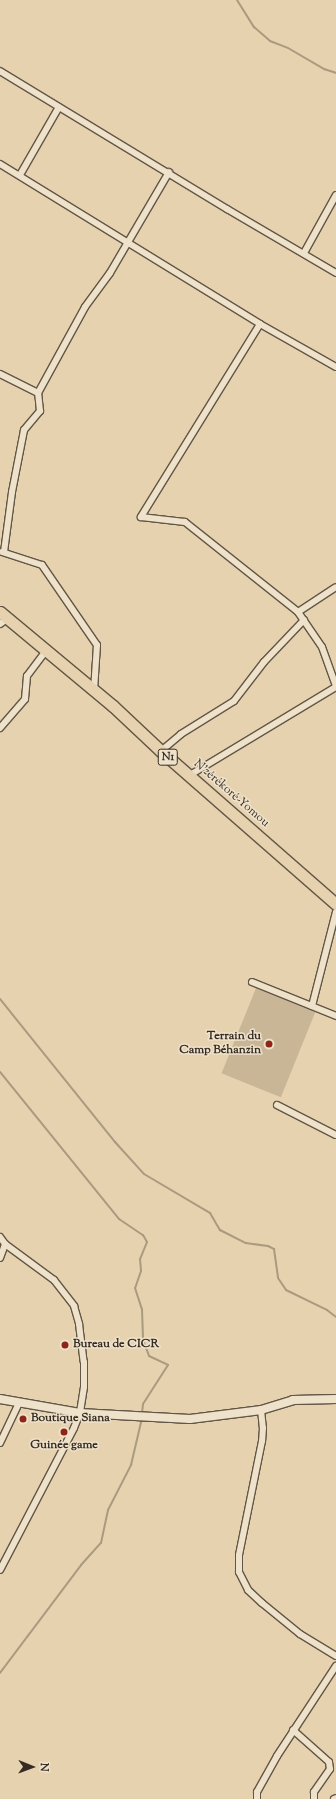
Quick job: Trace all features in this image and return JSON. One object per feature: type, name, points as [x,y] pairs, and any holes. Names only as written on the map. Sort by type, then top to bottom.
[{"type":"highway","name":"N'zérékoré-Yomou","points":[[3,618],[94,691],[336,904]]},
{"type":"street","points":[[0,71],[59,108],[169,172],[227,209],[336,273]]},
{"type":"street","points":[[20,175],[59,108]]},
{"type":"street","points":[[0,164],[260,324],[336,367]]},
{"type":"street","points":[[94,691],[97,645],[42,565],[2,552],[24,430],[40,411],[38,393],[85,307],[110,273],[169,172]]},
{"type":"street","points":[[304,253],[336,195]]},
{"type":"street","points":[[190,775],[336,687],[322,647],[298,612],[184,522],[141,518],[260,324]]},
{"type":"street","points":[[0,374],[38,393]]},
{"type":"street","points":[[298,612],[336,587]]},
{"type":"street","points":[[161,751],[181,734],[234,701],[264,662],[304,620]]},
{"type":"street","points":[[0,728],[25,699],[27,676],[46,651]]},
{"type":"street","points":[[312,1006],[336,912]]},
{"type":"street","points":[[252,982],[336,1016]]},
{"type":"street","points":[[277,1105],[336,1135]]},
{"type":"street","points":[[0,1237],[5,1244],[54,1280],[74,1306],[79,1324],[84,1362],[84,1387],[80,1413],[0,1570]]},
{"type":"street","points":[[0,1258],[5,1244]]},
{"type":"street","points":[[0,1399],[80,1413],[155,1419],[190,1419],[261,1410],[293,1400],[336,1399]]},
{"type":"street","points":[[0,1443],[19,1403]]},
{"type":"street","points":[[261,1410],[263,1428],[262,1441],[239,1555],[239,1572],[248,1590],[262,1604],[300,1634],[336,1656]]},
{"type":"street","points":[[252,1799],[257,1796],[293,1730],[336,1666]]},
{"type":"street","points":[[293,1730],[329,1762],[330,1769],[314,1792],[314,1799]]},
{"type":"shaded area","points":[[256,988],[315,1012],[281,1097],[222,1073]]},
{"type":"waterway","points":[[237,0],[254,27],[270,41],[288,48],[324,69],[336,73]]},
{"type":"waterway","points":[[0,999],[115,1142],[144,1174],[210,1213],[220,1230],[246,1243],[268,1246],[274,1249],[278,1278],[286,1290],[327,1310],[336,1317]]},
{"type":"waterway","points":[[0,1072],[119,1219],[143,1235],[147,1242],[140,1259],[141,1271],[135,1288],[142,1309],[143,1340],[149,1356],[168,1365],[143,1404],[142,1414]]},
{"type":"waterway","points":[[0,1673],[81,1565],[101,1543],[108,1510],[131,1465],[142,1418]]},
{"type":"place","name":"Terrain du Camp Béhanzin","points":[[269,1044]]},
{"type":"place","name":"Bureau de CICR","points":[[65,1345]]},
{"type":"place","name":"Boutique Siana","points":[[23,1419]]},
{"type":"place","name":"Guinée game","points":[[64,1432]]}]
